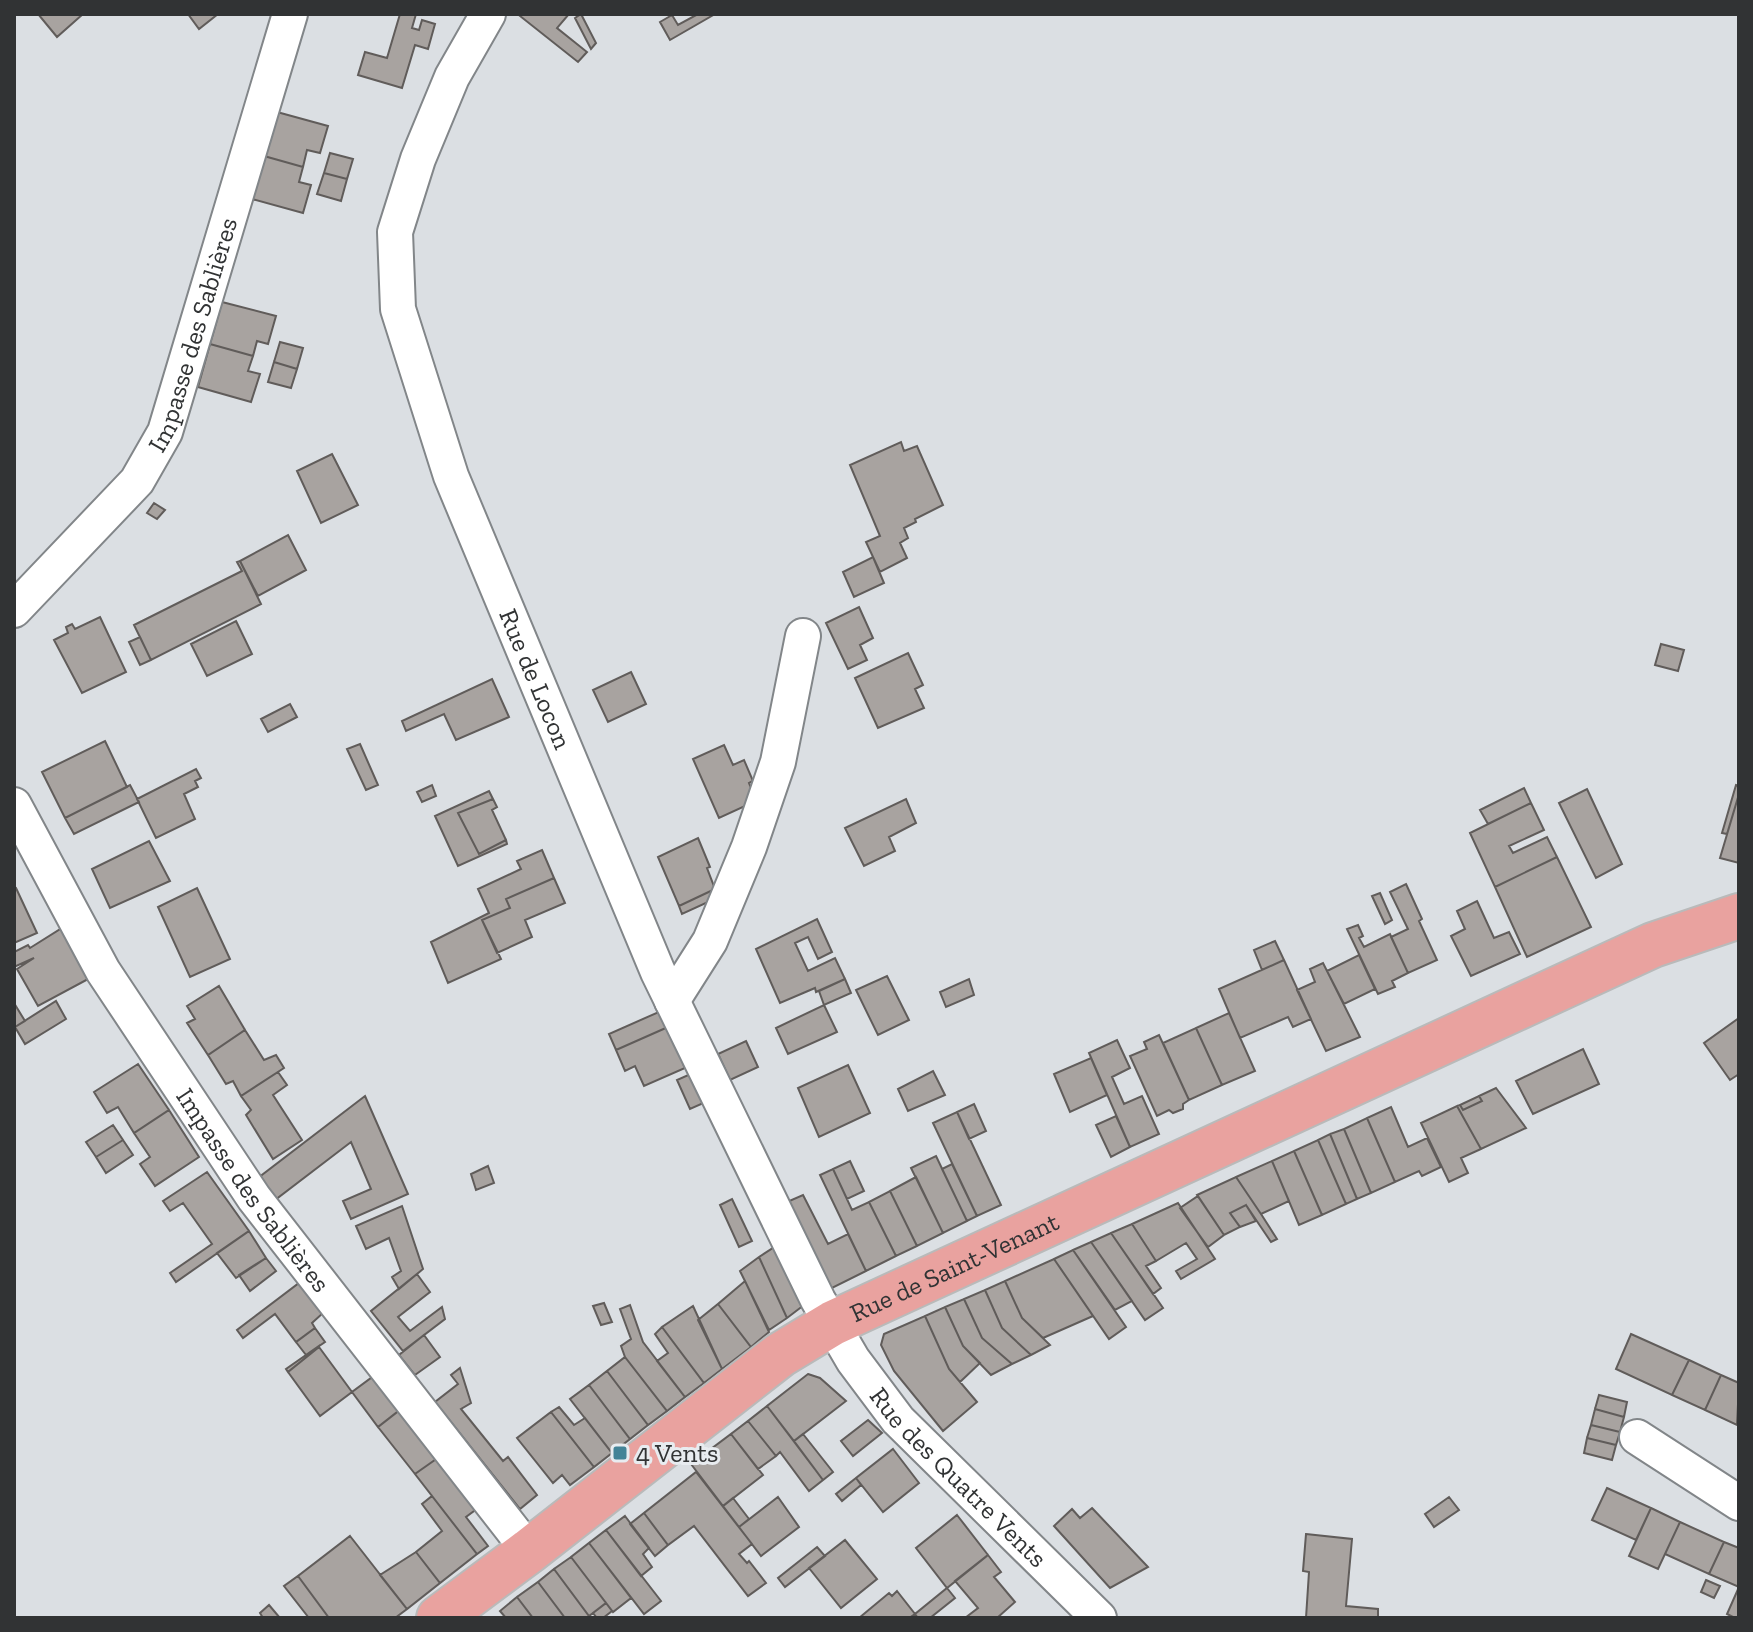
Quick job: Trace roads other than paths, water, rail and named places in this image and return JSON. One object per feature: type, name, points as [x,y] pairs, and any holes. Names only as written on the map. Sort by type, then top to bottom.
[{"type":"main road","name":"Rue de Saint-Venant","points":[[439,1618],[780,1355],[833,1323],[1653,945],[1739,916]]},
{"type":"street","name":"Impasse des Sablières","points":[[14,610],[137,481],[165,432],[290,14]]},
{"type":"street","name":"Rue de Locon","points":[[488,14],[452,77],[418,159],[395,232],[398,309],[451,476],[672,1001],[818,1300],[833,1323]]},
{"type":"street","points":[[672,1001],[710,941],[749,847],[778,762],[803,636]]},
{"type":"street","name":"Impasse des Sablières","points":[[14,805],[103,971],[254,1198],[529,1551]]},
{"type":"street","name":"Rue des Quatre Vents","points":[[833,1323],[853,1360],[898,1420],[1099,1618]]},
{"type":"street","points":[[1637,1437],[1739,1503]]},
{"type":"place","name":"4 Vents","points":[[620,1453]]}]
